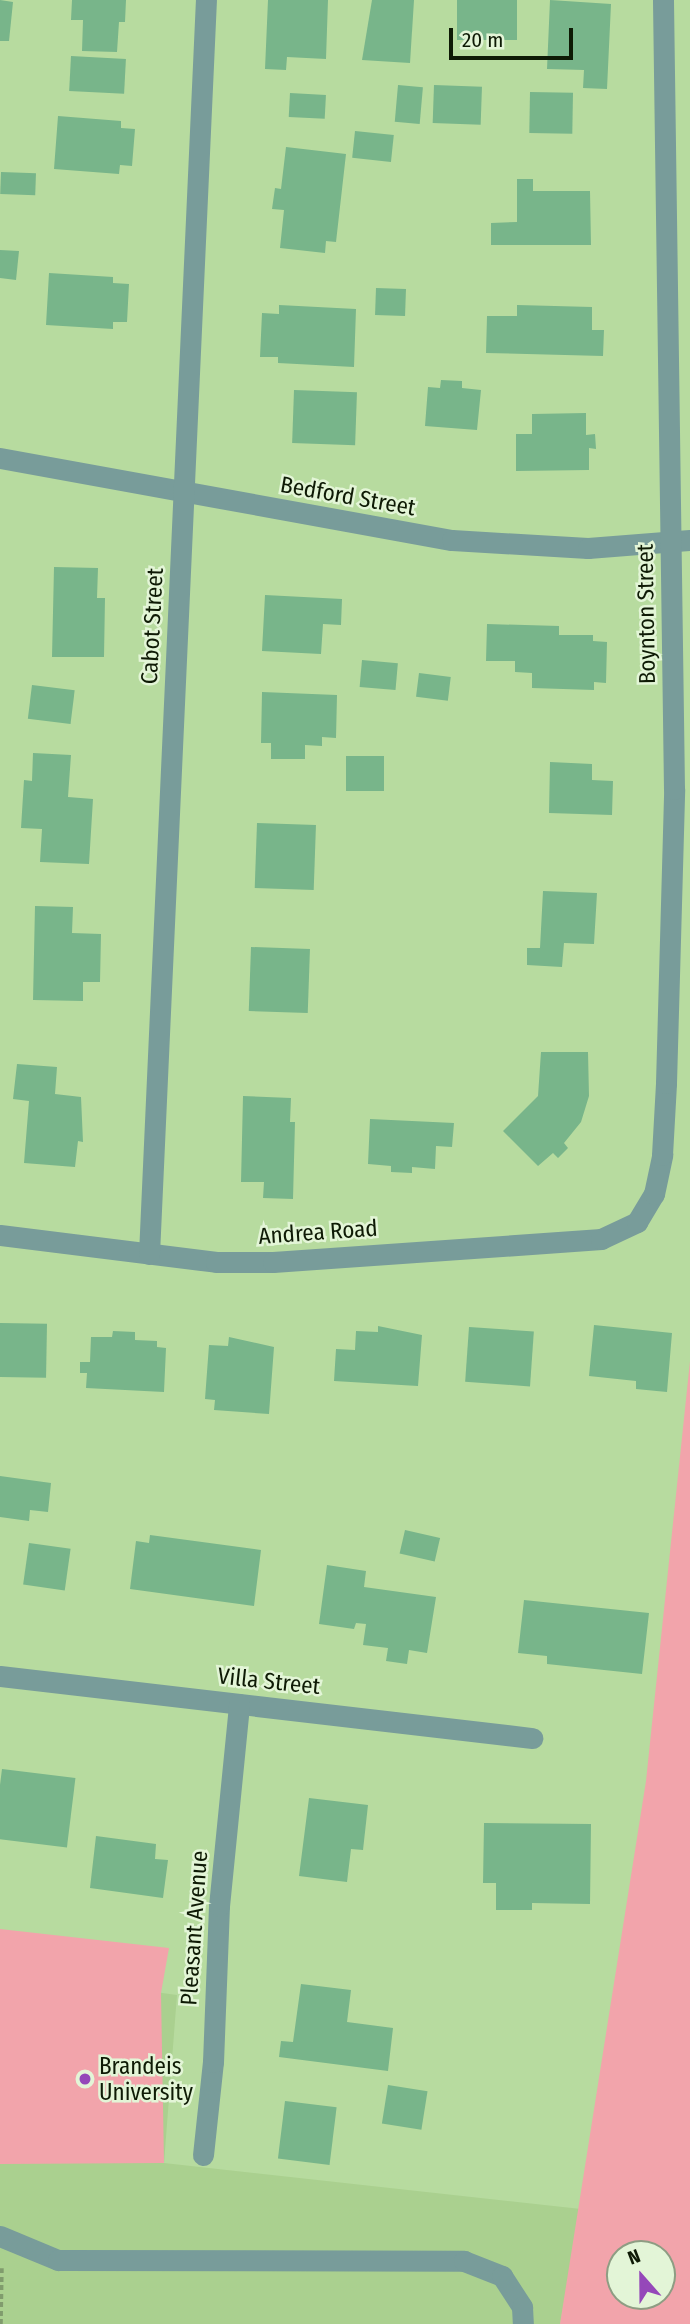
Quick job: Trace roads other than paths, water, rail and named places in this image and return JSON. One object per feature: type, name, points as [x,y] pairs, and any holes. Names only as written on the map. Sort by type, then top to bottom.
[{"type":"street","name":"Cabot Street","points":[[149,1254],[206,0]]},
{"type":"street","name":"Boynton Street","points":[[637,1222],[659,1177],[666,1083],[681,542],[663,0]]},
{"type":"street","name":"Bedford Street","points":[[0,458],[486,544],[588,548],[681,542]]},
{"type":"street","name":"Andrea Road","points":[[0,1235],[216,1262],[272,1262],[601,1239],[637,1222]]},
{"type":"street","name":"Villa Street","points":[[0,1676],[532,1738]]},
{"type":"street","name":"Pleasant Avenue","points":[[203,2155],[213,2062],[219,1906],[239,1704]]},
{"type":"street","points":[[0,2236],[58,2260],[464,2261],[502,2276],[522,2306],[523,2324]]},
{"type":"place","name":"Brandeis University","points":[[85,2079]]}]
